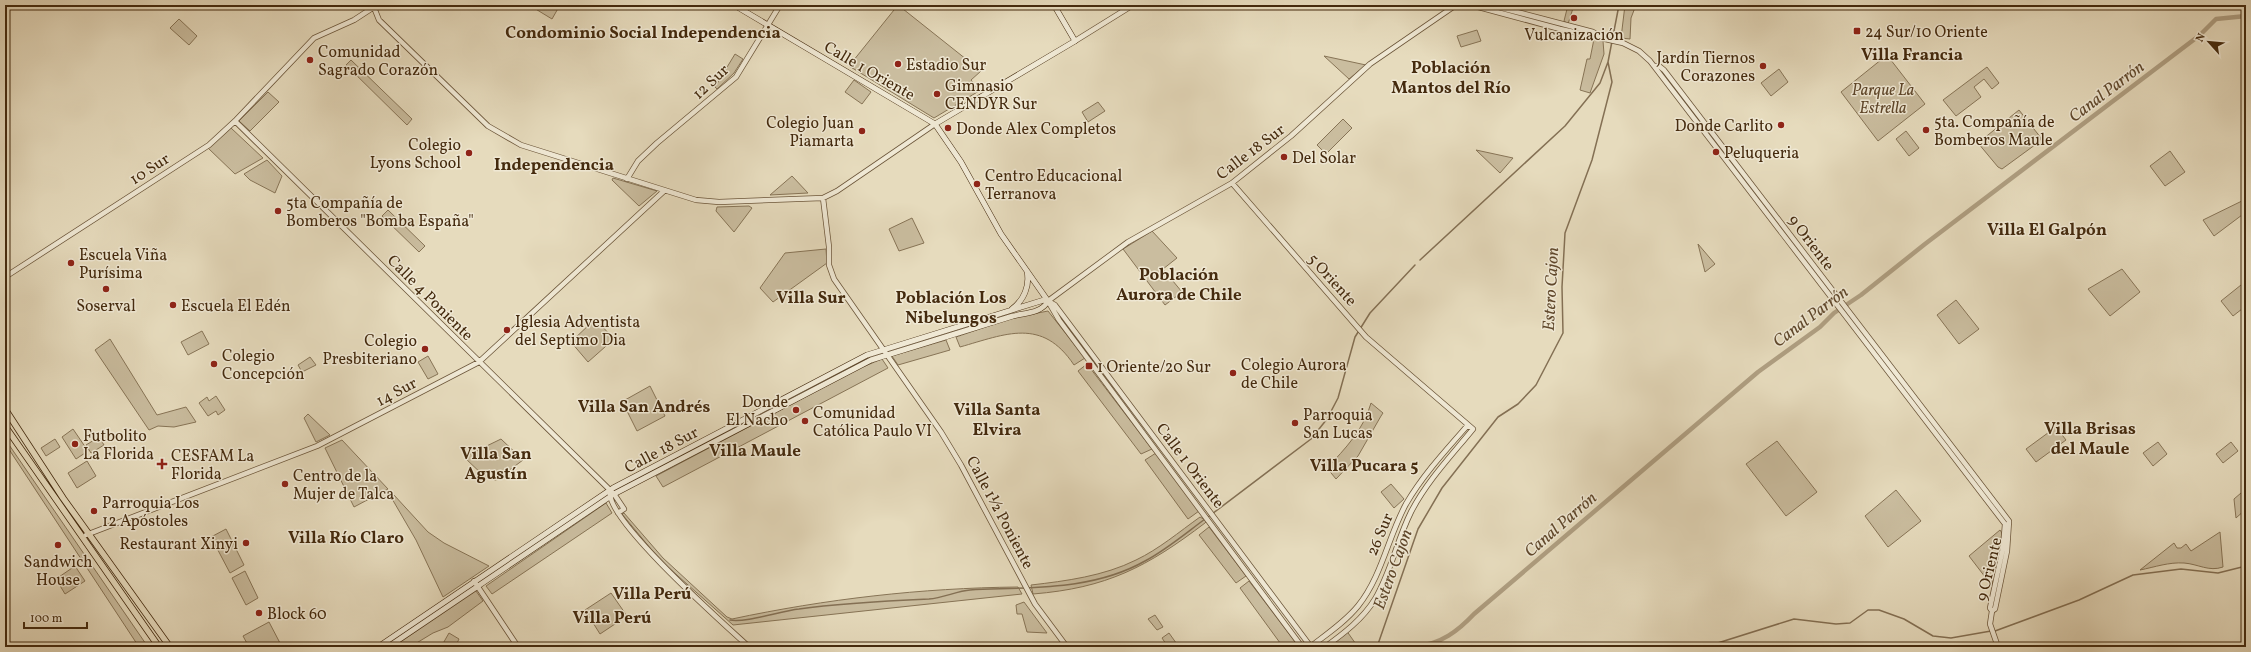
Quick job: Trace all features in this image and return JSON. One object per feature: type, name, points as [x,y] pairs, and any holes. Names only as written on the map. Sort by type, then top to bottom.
[{"type":"main road","name":"Calle 1 Oriente","points":[[734,5],[935,124],[961,162],[1001,234],[1027,268],[1048,301]]},
{"type":"main road","points":[[935,124],[1075,41],[1054,5]]},
{"type":"main road","points":[[1009,312],[1017,305],[1025,293],[1028,278],[1027,268]]},
{"type":"main road","name":"Calle 18 Sur","points":[[378,647],[612,494],[884,352],[1044,300],[1048,301]]},
{"type":"main road","name":"Calle 18 Sur","points":[[884,352],[1035,311],[1042,308],[1048,301]]},
{"type":"main road","points":[[5,409],[89,534],[170,647]]},
{"type":"main road","points":[[5,426],[159,647]]},
{"type":"main road","name":"Calle 18 Sur","points":[[388,647],[476,584]]},
{"type":"street","name":"12 Sur","points":[[628,179],[640,159],[736,77],[780,5]]},
{"type":"street","points":[[1075,41],[1133,5]]},
{"type":"street","name":"Calle 18 Sur","points":[[1048,301],[1128,242],[1232,183],[1291,136],[1370,64],[1456,5]]},
{"type":"street","name":"9 Oriente","points":[[1471,5],[1617,41],[1639,51],[1654,66],[1664,70],[1839,304],[2009,521],[2007,551],[1995,609],[1992,611],[1991,630],[1998,647]]},
{"type":"street","name":"9 Oriente","points":[[1490,5],[1593,32],[1605,39]]},
{"type":"street","points":[[375,6],[379,20],[495,132],[521,145],[664,191],[708,202],[823,198],[838,191],[935,124]]},
{"type":"street","name":"10 Sur","points":[[5,277],[208,145],[235,121],[293,62],[314,38],[354,20],[375,6]]},
{"type":"street","name":"Calle 4 Poniente","points":[[235,121],[612,494],[624,509],[618,513]]},
{"type":"street","name":"5 Oriente","points":[[1232,183],[1360,329],[1473,429]]},
{"type":"street","name":"14 Sur","points":[[83,537],[317,446],[478,362],[664,191]]},
{"type":"street","name":"Calle 1½ Poniente","points":[[823,198],[829,247],[829,265],[834,279],[941,432],[1029,594],[1067,647]]},
{"type":"street","name":"Calle 1 Oriente","points":[[1048,301],[1055,305],[1310,647]]},
{"type":"street","name":"Calle 1 Oriente","points":[[1048,301],[1060,320],[1302,647]]},
{"type":"street","name":"26 Sur","points":[[1310,647],[1344,621],[1363,599],[1375,578],[1393,530],[1411,496],[1427,472],[1468,425]]},
{"type":"street","name":"26 Sur","points":[[1325,647],[1360,618],[1373,602],[1412,511],[1430,480],[1473,429]]},
{"type":"street","name":"Calle 4 Poniente","points":[[612,494],[618,513],[658,561],[749,647]]},
{"type":"street","points":[[476,584],[518,647]]},
{"type":"green space","points":[[529,5],[560,5],[552,19]]},
{"type":"green space","points":[[898,5],[981,71],[971,80],[979,91],[934,118],[849,66]]},
{"type":"green space","points":[[1568,5],[1574,5],[1568,24],[1564,21]]},
{"type":"green space","points":[[1625,5],[1636,5],[1631,18],[1630,39],[1621,38]]},
{"type":"green space","points":[[179,19],[197,36],[189,45],[170,28]]},
{"type":"green space","points":[[1477,30],[1481,41],[1461,47],[1457,36]]},
{"type":"green space","points":[[1594,39],[1603,41],[1604,54],[1590,93],[1580,90],[1587,59],[1590,59]]},
{"type":"green space","points":[[735,54],[743,59],[734,73],[717,89],[715,87]]},
{"type":"green space","name":"Parque La Estrella","points":[[1887,55],[1925,104],[1878,141],[1841,92]]},
{"type":"green space","points":[[1324,56],[1366,65],[1349,79]]},
{"type":"green space","points":[[351,60],[412,119],[407,125],[346,65]]},
{"type":"green space","points":[[1987,67],[1999,83],[1992,89],[1984,79],[1974,87],[1981,97],[1956,116],[1943,100]]},
{"type":"green space","points":[[1779,69],[1788,82],[1771,96],[1761,83]]},
{"type":"green space","points":[[854,80],[871,92],[862,104],[845,92]]},
{"type":"green space","points":[[268,92],[279,102],[250,131],[239,121]]},
{"type":"green space","points":[[1098,102],[1105,111],[1088,122],[1082,112]]},
{"type":"green space","points":[[2019,110],[2041,138],[2039,142],[2002,169],[1998,167],[1978,143]]},
{"type":"green space","points":[[1343,119],[1352,128],[1326,154],[1317,145]]},
{"type":"green space","points":[[231,128],[263,158],[235,174],[208,148]]},
{"type":"green space","points":[[1906,131],[1919,148],[1909,156],[1896,139]]},
{"type":"green space","points":[[1476,150],[1513,158],[1500,173]]},
{"type":"green space","points":[[2170,151],[2185,172],[2165,186],[2150,166]]},
{"type":"green space","points":[[267,160],[282,176],[275,193],[250,180],[244,174]]},
{"type":"green space","points":[[792,176],[808,193],[770,195]]},
{"type":"green space","points":[[613,178],[657,191],[639,206],[612,180]]},
{"type":"green space","points":[[2246,199],[2246,212],[2214,236],[2203,220]]},
{"type":"green space","points":[[749,206],[752,208],[734,232],[716,211],[717,207]]},
{"type":"green space","points":[[388,210],[425,246],[419,252],[382,216]]},
{"type":"green space","points":[[912,218],[924,243],[899,251],[889,229]]},
{"type":"green space","points":[[1152,231],[1177,258],[1163,269],[1182,292],[1165,305],[1123,249]]},
{"type":"green space","points":[[1698,244],[1715,264],[1705,272]]},
{"type":"green space","points":[[826,249],[827,263],[773,302],[760,288],[785,253]]},
{"type":"green space","points":[[2122,269],[2140,292],[2110,316],[2088,289]]},
{"type":"green space","points":[[2241,285],[2246,291],[2246,313],[2242,309],[2233,316],[2221,301]]},
{"type":"green space","points":[[1956,300],[1979,329],[1959,344],[1937,315]]},
{"type":"green space","points":[[1048,311],[1085,358],[1074,365],[1062,350],[1049,340],[1036,335],[1022,333],[1008,334],[960,347],[956,337],[1012,318]]},
{"type":"green space","points":[[593,321],[597,321],[614,339],[588,362],[571,342]]},
{"type":"green space","points":[[202,331],[209,344],[188,355],[181,342]]},
{"type":"green space","points":[[110,339],[157,415],[186,407],[196,422],[174,427],[158,426],[149,430],[95,350]]},
{"type":"green space","points":[[946,340],[950,350],[898,365],[892,356]]},
{"type":"green space","points":[[428,356],[438,374],[428,379],[418,362]]},
{"type":"green space","points":[[310,357],[316,365],[302,372],[298,365]]},
{"type":"green space","points":[[882,359],[888,368],[663,487],[656,476],[860,368]]},
{"type":"green space","points":[[1087,364],[1152,449],[1141,454],[1078,371]]},
{"type":"green space","points":[[650,386],[665,416],[637,431],[623,403],[625,400]]},
{"type":"green space","points":[[216,396],[225,410],[218,415],[216,411],[208,416],[199,403],[207,397],[209,401]]},
{"type":"green space","points":[[1371,403],[1383,413],[1358,456],[1336,479],[1327,468],[1359,430]]},
{"type":"green space","points":[[308,414],[330,435],[316,442],[304,418]]},
{"type":"green space","points":[[2056,427],[2066,440],[2036,462],[2026,449]]},
{"type":"green space","name":"Futbolito La Florida","points":[[73,429],[88,451],[76,459],[62,437]]},
{"type":"green space","points":[[99,437],[104,445],[91,453],[86,445]]},
{"type":"green space","points":[[5,439],[148,647],[139,647],[14,457],[5,443]]},
{"type":"green space","name":"Futbolito La Florida","points":[[55,439],[60,447],[46,456],[41,448]]},
{"type":"green space","points":[[501,439],[523,460],[496,480],[486,478],[464,457]]},
{"type":"green space","points":[[342,440],[388,489],[354,507],[325,448]]},
{"type":"green space","points":[[1777,441],[1817,492],[1786,516],[1746,464]]},
{"type":"green space","points":[[2158,442],[2167,454],[2153,466],[2143,453]]},
{"type":"green space","points":[[2231,442],[2238,451],[2223,463],[2216,454]]},
{"type":"green space","points":[[1156,453],[1199,511],[1188,519],[1145,460]]},
{"type":"green space","points":[[87,461],[96,476],[77,488],[68,473]]},
{"type":"green space","points":[[1391,484],[1404,499],[1394,508],[1381,492]]},
{"type":"green space","points":[[1896,490],[1921,521],[1888,547],[1865,516]]},
{"type":"green space","points":[[2241,493],[2246,499],[2246,509],[2236,518],[2234,499]]},
{"type":"green space","points":[[394,495],[428,532],[444,543],[489,566],[443,597],[416,540],[391,497]]},
{"type":"green space","points":[[606,503],[612,513],[492,594],[486,586]]},
{"type":"green space","points":[[624,513],[663,558],[727,617],[732,619],[838,600],[910,592],[1018,587],[1022,594],[733,625],[660,560],[622,514]]},
{"type":"green space","points":[[1200,517],[1207,521],[1164,552],[1125,573],[1083,587],[1033,594],[1031,585],[1071,580],[1124,566],[1161,546]]},
{"type":"green space","points":[[1209,527],[1246,576],[1236,583],[1199,535]]},
{"type":"green space","points":[[226,529],[244,565],[230,573],[211,537]]},
{"type":"green space","points":[[2000,530],[2002,533],[1992,586],[1969,556]]},
{"type":"green space","points":[[2220,532],[2223,567],[2213,569],[2178,563],[2140,570],[2174,543],[2177,548],[2181,548],[2186,544],[2191,551]]},
{"type":"green space","points":[[75,566],[85,581],[65,594],[56,579]]},
{"type":"green space","points":[[245,571],[258,598],[246,605],[232,578]]},
{"type":"green space","points":[[1249,581],[1299,647],[1283,647],[1240,588]]},
{"type":"green space","points":[[476,591],[483,601],[448,627],[433,633],[410,647],[393,647]]},
{"type":"green space","points":[[611,593],[627,616],[600,634],[585,610]]},
{"type":"green space","points":[[1024,602],[1047,633],[1027,632],[1022,614],[1017,614],[1016,605]]},
{"type":"green space","points":[[1155,615],[1163,627],[1157,630],[1148,619]]},
{"type":"green space","points":[[269,622],[280,643],[273,647],[249,647],[243,636]]},
{"type":"green space","points":[[1346,630],[1358,647],[1323,647]]},
{"type":"green space","points":[[449,633],[459,639],[455,647],[441,647]]},
{"type":"green space","points":[[1169,633],[1179,647],[1168,647],[1162,638]]},
{"type":"waterway","name":"Estero Cajon","points":[[1377,647],[1418,529],[1442,488],[1498,417],[1518,404],[1536,385],[1563,333],[1562,287],[1565,233],[1592,160],[1612,82],[1608,62],[1619,5]]},
{"type":"waterway","name":"Canal Parrón","points":[[1398,647],[1434,643],[1448,636],[1462,626],[1474,614],[1758,372],[1820,327],[1834,313],[1861,295],[1925,244],[2200,35],[2216,19],[2246,16]]},
{"type":"waterway","points":[[1420,260],[1565,126],[1600,83],[1608,62]]},
{"type":"waterway","points":[[1208,517],[1311,439],[1327,419],[1338,398],[1355,337],[1370,313],[1415,265]]},
{"type":"waterway","points":[[730,620],[745,620],[791,610],[831,605],[929,599],[970,590],[1060,586],[1082,583],[1125,571],[1153,557],[1205,519]]},
{"type":"waterway","points":[[1995,631],[2079,600],[2133,575],[2181,569],[2218,573],[2246,566]]},
{"type":"waterway","points":[[1705,647],[1794,619],[1836,624],[1850,623],[1868,610],[1879,610],[1904,619],[1933,636],[1951,638],[1991,631]]},
{"type":"waterway","points":[[1663,647],[1676,643],[1689,647]]},
{"type":"place","name":"Vulcanización","points":[[1574,18]]},
{"type":"place","name":"24 Sur/10 Oriente","points":[[1857,31]]},
{"type":"place","name":"Comunidad Sagrado Corazón","points":[[310,60]]},
{"type":"place","name":"Estadio Sur","points":[[898,64]]},
{"type":"place","name":"Jardín Tiernos Corazones","points":[[1763,66]]},
{"type":"place","name":"Gimnasio CENDYR Sur","points":[[937,94]]},
{"type":"place","name":"Donde Carlito","points":[[1781,125]]},
{"type":"place","name":"Donde Alex Completos","points":[[948,128]]},
{"type":"place","name":"5ta. Compañía de Bomberos Maule","points":[[1926,130]]},
{"type":"place","name":"Colegio Juan Piamarta","points":[[862,131]]},
{"type":"place","name":"Peluqueria","points":[[1716,152]]},
{"type":"place","name":"Colegio Lyons School","points":[[469,153]]},
{"type":"place","name":"Del Solar","points":[[1284,157]]},
{"type":"place","name":"Centro Educacional Terranova","points":[[977,184]]},
{"type":"place","name":"5ta Compañía de Bomberos \"Bomba España\"","points":[[278,211]]},
{"type":"place","name":"Escuela Viña Purísima","points":[[71,263]]},
{"type":"place","name":"Soserval","points":[[106,289]]},
{"type":"place","name":"Escuela El Edén","points":[[173,305]]},
{"type":"place","name":"Iglesia Adventista del Septimo Dia","points":[[507,330]]},
{"type":"place","name":"Colegio Presbiteriano","points":[[425,349]]},
{"type":"place","name":"Colegio Concepción","points":[[214,364]]},
{"type":"place","name":"1 Oriente/20 Sur","points":[[1089,366]]},
{"type":"place","name":"Colegio Aurora de Chile","points":[[1233,373]]},
{"type":"place","name":"Donde El Nacho","points":[[796,410]]},
{"type":"place","name":"Comunidad Católica Paulo VI","points":[[805,421]]},
{"type":"place","name":"Parroquia San Lucas","points":[[1295,423]]},
{"type":"place","name":"Futbolito La Florida","points":[[75,444]]},
{"type":"place","name":"CESFAM La Florida","points":[[162,464]]},
{"type":"place","name":"Centro de la Mujer de Talca","points":[[285,484]]},
{"type":"place","name":"Parroquia Los 12 Apóstoles","points":[[94,511]]},
{"type":"place","name":"Restaurant Xinyi","points":[[246,543]]},
{"type":"place","name":"Sandwich House","points":[[58,545]]},
{"type":"place","name":"Block 60","points":[[259,613]]},
{"type":"district","name":"Condominio Social Independencia","points":[[643,32]]},
{"type":"district","name":"Villa Francia","points":[[1912,54]]},
{"type":"district","name":"Población Mantos del Río","points":[[1451,77]]},
{"type":"district","name":"Independencia","points":[[554,164]]},
{"type":"district","name":"Villa El Galpón","points":[[2047,229]]},
{"type":"district","name":"Población Aurora de Chile","points":[[1179,284]]},
{"type":"district","name":"Villa Sur","points":[[811,297]]},
{"type":"district","name":"Población Los Nibelungos","points":[[951,307]]},
{"type":"district","name":"Villa San Andrés","points":[[644,406]]},
{"type":"district","name":"Villa Santa Elvira","points":[[997,419]]},
{"type":"district","name":"Villa Brisas del Maule","points":[[2090,438]]},
{"type":"district","name":"Villa Maule","points":[[755,450]]},
{"type":"district","name":"Villa San Agustín","points":[[496,463]]},
{"type":"district","name":"Villa Pucara 5","points":[[1364,465]]},
{"type":"district","name":"Villa Río Claro","points":[[346,537]]},
{"type":"district","name":"Villa Perú","points":[[652,593]]},
{"type":"district","name":"Villa Perú","points":[[612,617]]}]
